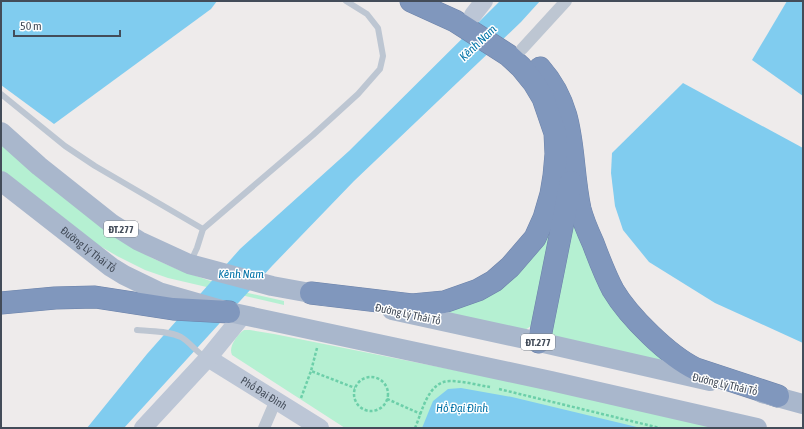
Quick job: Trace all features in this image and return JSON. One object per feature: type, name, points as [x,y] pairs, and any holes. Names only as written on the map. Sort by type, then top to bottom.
[{"type":"highway","points":[[411,1],[471,12]]},
{"type":"highway","points":[[311,293],[412,305],[444,302],[478,290],[494,281],[510,268],[535,238],[551,194],[556,154],[555,133],[543,98],[534,82],[521,67],[515,52],[502,33],[471,12],[446,1]]},
{"type":"highway","points":[[515,52],[544,72],[565,109],[570,128],[580,208],[584,223],[614,292],[650,334],[686,364],[696,369],[778,396]]},
{"type":"highway","points":[[539,342],[574,167]]},
{"type":"highway","points":[[1,303],[55,298],[95,297],[177,304],[236,314]]},
{"type":"main road","name":"Đường Lý Thái Tổ","points":[[1,132],[39,166],[112,224],[139,241],[189,264],[272,286],[539,342],[778,396],[803,404]]},
{"type":"main road","name":"Đường Lý Thái Tổ","points":[[7,186],[111,266],[124,275],[159,292],[177,304]]},
{"type":"main road","points":[[236,314],[551,381],[757,428]]},
{"type":"street","points":[[515,52],[566,1]]},
{"type":"street","points":[[143,428],[208,358],[236,314]]},
{"type":"street","name":"Phố Đại Đình","points":[[208,358],[320,428]]},
{"type":"street","points":[[264,428],[276,400]]},
{"type":"lane","points":[[189,264],[197,248],[203,229],[313,135],[370,81],[380,69],[383,56],[378,28],[367,14],[346,1]]},
{"type":"lane","points":[[1,94],[65,146],[95,166],[203,229]]},
{"type":"lane","points":[[137,330],[173,334],[182,338],[199,353],[208,358]]},
{"type":"path","points":[[301,398],[311,371],[318,343]]},
{"type":"path","points":[[311,371],[355,388]]},
{"type":"path","points":[[366,378],[376,378],[381,380],[387,388],[387,399],[384,406],[377,410],[365,410],[361,408],[356,402],[354,393],[355,388],[362,380],[366,378]]},
{"type":"path","points":[[415,428],[432,390],[439,383],[449,381],[492,387],[660,428]]},
{"type":"path","points":[[387,399],[421,414]]},
{"type":"green space","points":[[1,144],[126,244],[179,270],[239,291],[284,301],[284,305],[168,278],[145,270],[117,256],[69,228],[1,170]]},
{"type":"green space","points":[[554,217],[534,324],[525,330],[436,312],[455,308]]},
{"type":"green space","points":[[574,218],[675,365],[550,337]]},
{"type":"green space","points":[[244,330],[274,334],[489,377],[725,428],[345,428],[232,355],[232,345]]},
{"type":"water","points":[[1,1],[217,1],[211,9],[54,124],[1,85]]},
{"type":"water","name":"Kênh Nam","points":[[500,1],[540,1],[521,22],[354,181],[272,266],[124,428],[87,428],[147,354],[240,249],[349,151]]},
{"type":"water","points":[[787,1],[803,1],[803,96],[752,60]]},
{"type":"water","points":[[683,83],[803,148],[803,343],[715,303],[649,262],[623,230],[615,206],[611,173],[612,153]]},
{"type":"water","name":"Hồ Đại Đình","points":[[461,388],[512,397],[641,428],[422,428],[433,401],[448,389]]}]
